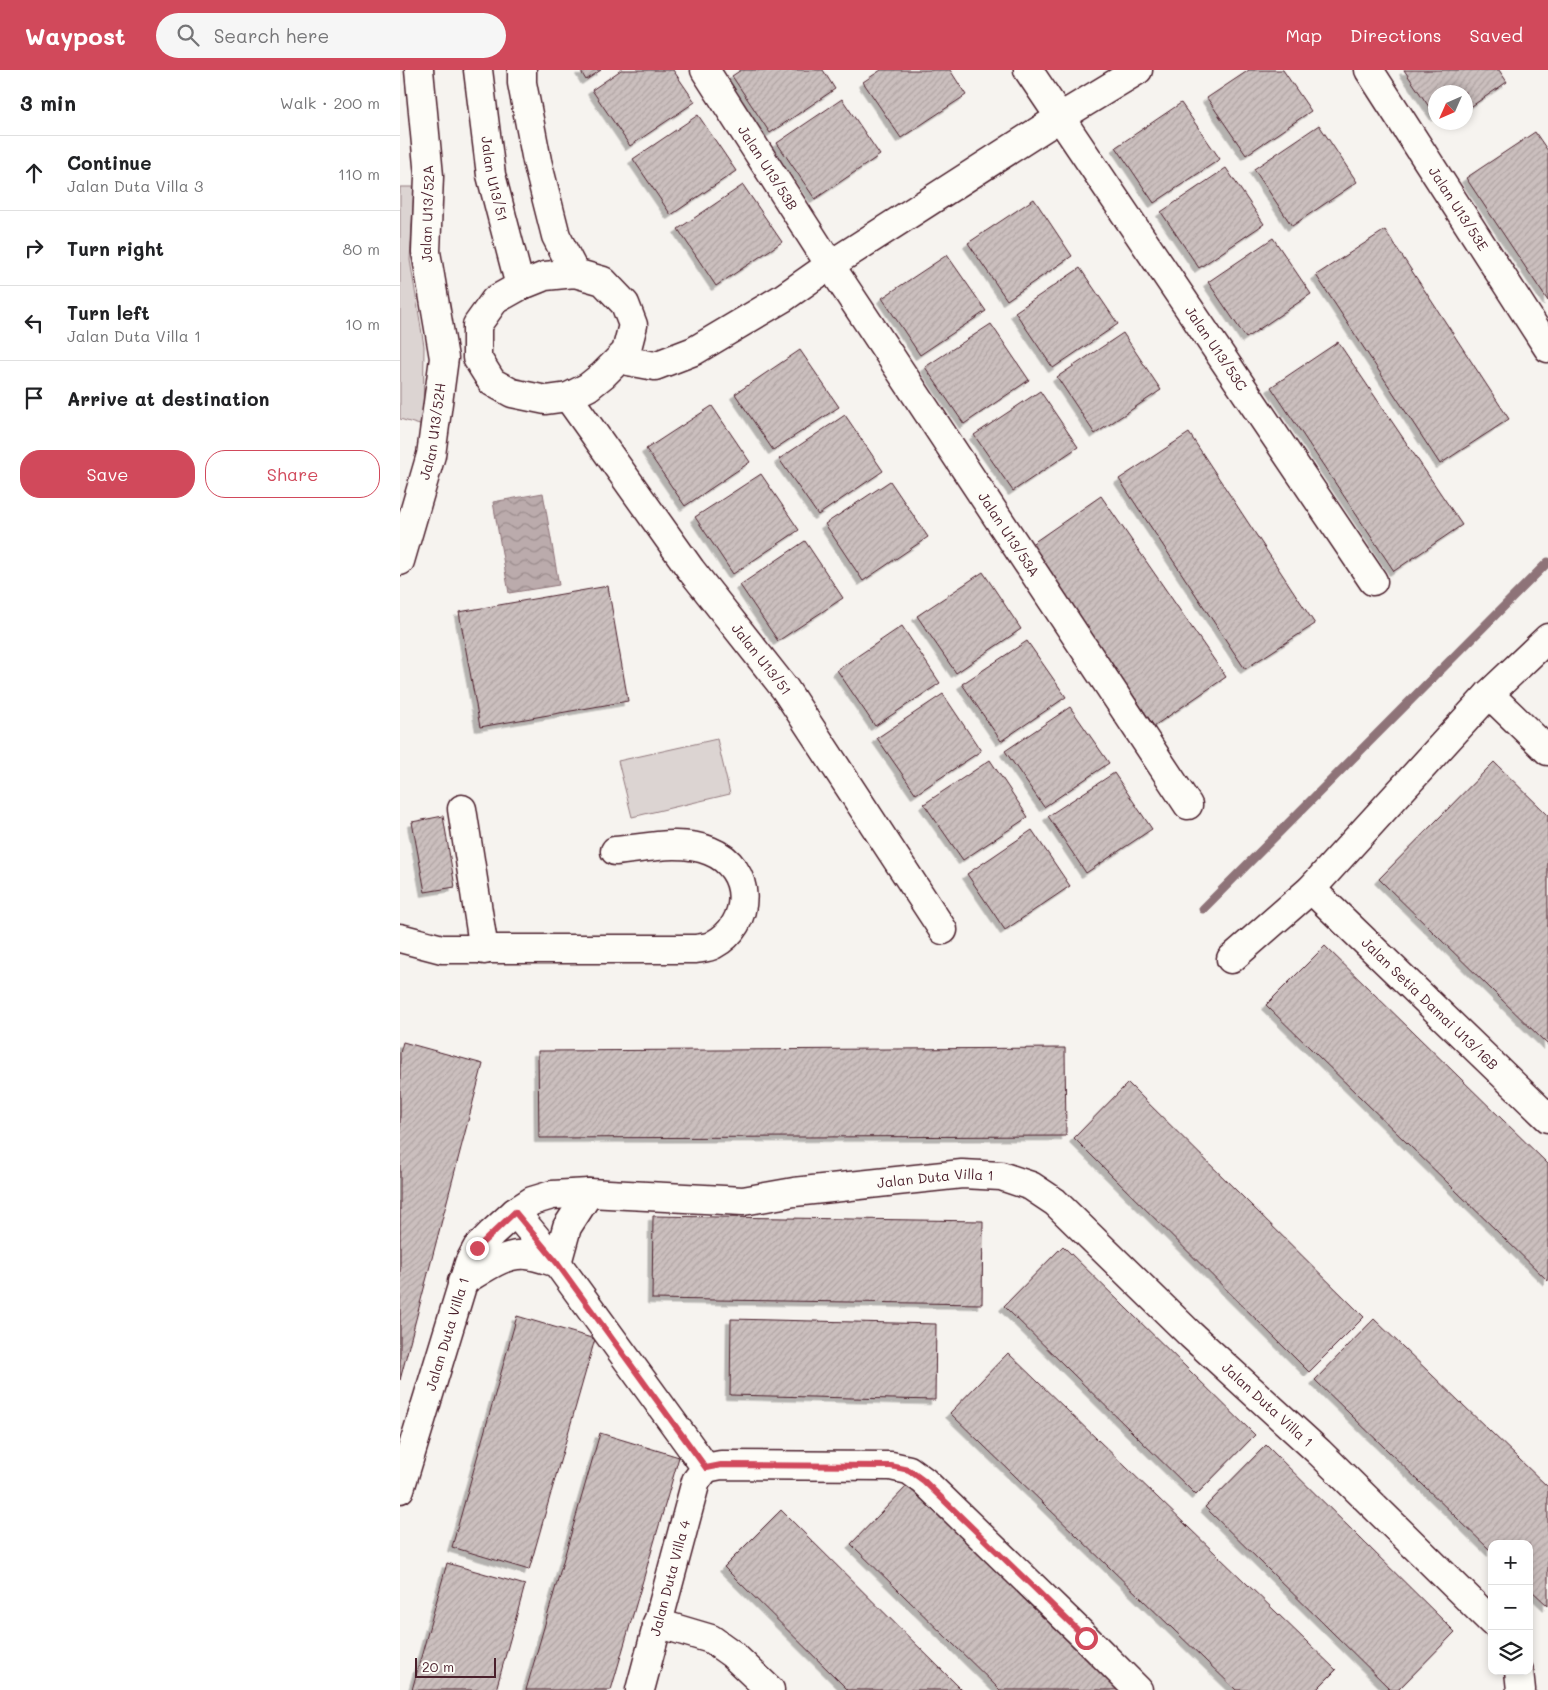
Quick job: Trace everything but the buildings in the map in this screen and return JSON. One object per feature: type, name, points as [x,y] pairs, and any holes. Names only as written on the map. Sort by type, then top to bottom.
[{"type":"street","name":"Jalan U13/52A","points":[[419,70],[429,176],[426,252],[444,358]]},
{"type":"street","name":"Jalan U13/51","points":[[478,70],[491,175],[520,286]]},
{"type":"street","points":[[522,70],[522,83],[537,161],[556,236],[575,273]]},
{"type":"street","name":"Jalan U13/53B","points":[[705,70],[830,265]]},
{"type":"street","name":"Jalan U13/53C","points":[[1028,70],[1373,581]]},
{"type":"street","points":[[626,352],[588,387],[568,397],[546,400],[512,393],[492,382],[477,358],[477,325],[495,300],[520,286],[545,276],[575,273],[603,281],[625,304],[633,325],[626,352],[628,361],[655,366],[694,351],[783,298],[830,265],[1059,118],[1138,70]]},
{"type":"street","name":"Jalan U13/53E","points":[[1369,70],[1548,348]]},
{"type":"street","name":"Jalan U13/53A","points":[[830,265],[1188,805]]},
{"type":"street","points":[[444,358],[477,358]]},
{"type":"street","name":"Jalan U13/52H","points":[[400,560],[431,455],[444,358]]},
{"type":"street","name":"Jalan U13/51","points":[[568,397],[691,570],[785,689],[943,930]]},
{"type":"street","points":[[1231,959],[1311,889],[1490,694],[1548,638]]},
{"type":"street","points":[[1490,694],[1548,751]]},
{"type":"street","points":[[462,809],[484,950]]},
{"type":"street","points":[[400,938],[442,949],[695,950],[713,946],[731,931],[740,917],[744,895],[737,873],[726,860],[710,851],[681,845],[615,851]]},
{"type":"street","name":"Jalan Setia Damai U13/16B","points":[[1311,889],[1548,1118]]},
{"type":"street","name":"Jalan Duta Villa 1","points":[[400,1489],[469,1263],[477,1248],[515,1212],[532,1201],[552,1195],[589,1193],[744,1201],[794,1192],[962,1174],[1001,1176],[1031,1186],[1056,1202],[1191,1335],[1319,1452],[1488,1618]]},
{"type":"street","points":[[557,1263],[567,1227],[589,1193]]},
{"type":"street","points":[[515,1212],[557,1263],[706,1468],[721,1465],[881,1466],[909,1470],[924,1481],[1038,1590],[1138,1690]]},
{"type":"street","points":[[462,1282],[498,1261],[517,1255],[527,1255],[557,1263]]},
{"type":"street","name":"Jalan Duta Villa 4","points":[[640,1690],[696,1481],[706,1468]]},
{"type":"street","points":[[657,1623],[711,1639],[732,1654],[770,1690]]},
{"type":"street","points":[[1519,1675],[1521,1690]]},
{"type":"shaded area","points":[[400,187],[414,187],[410,260],[424,346],[423,426],[400,419]]},
{"type":"shaded area","points":[[717,739],[730,794],[632,817],[618,761]]},
{"type":"water","points":[[543,493],[559,585],[509,593],[493,502]]},
{"type":"waterway","points":[[1203,909],[1548,562]]},
{"type":"route","points":[[477,1248],[515,1212],[557,1263],[706,1468],[721,1465],[891,1466],[909,1470],[924,1481],[1086,1638]]}]
